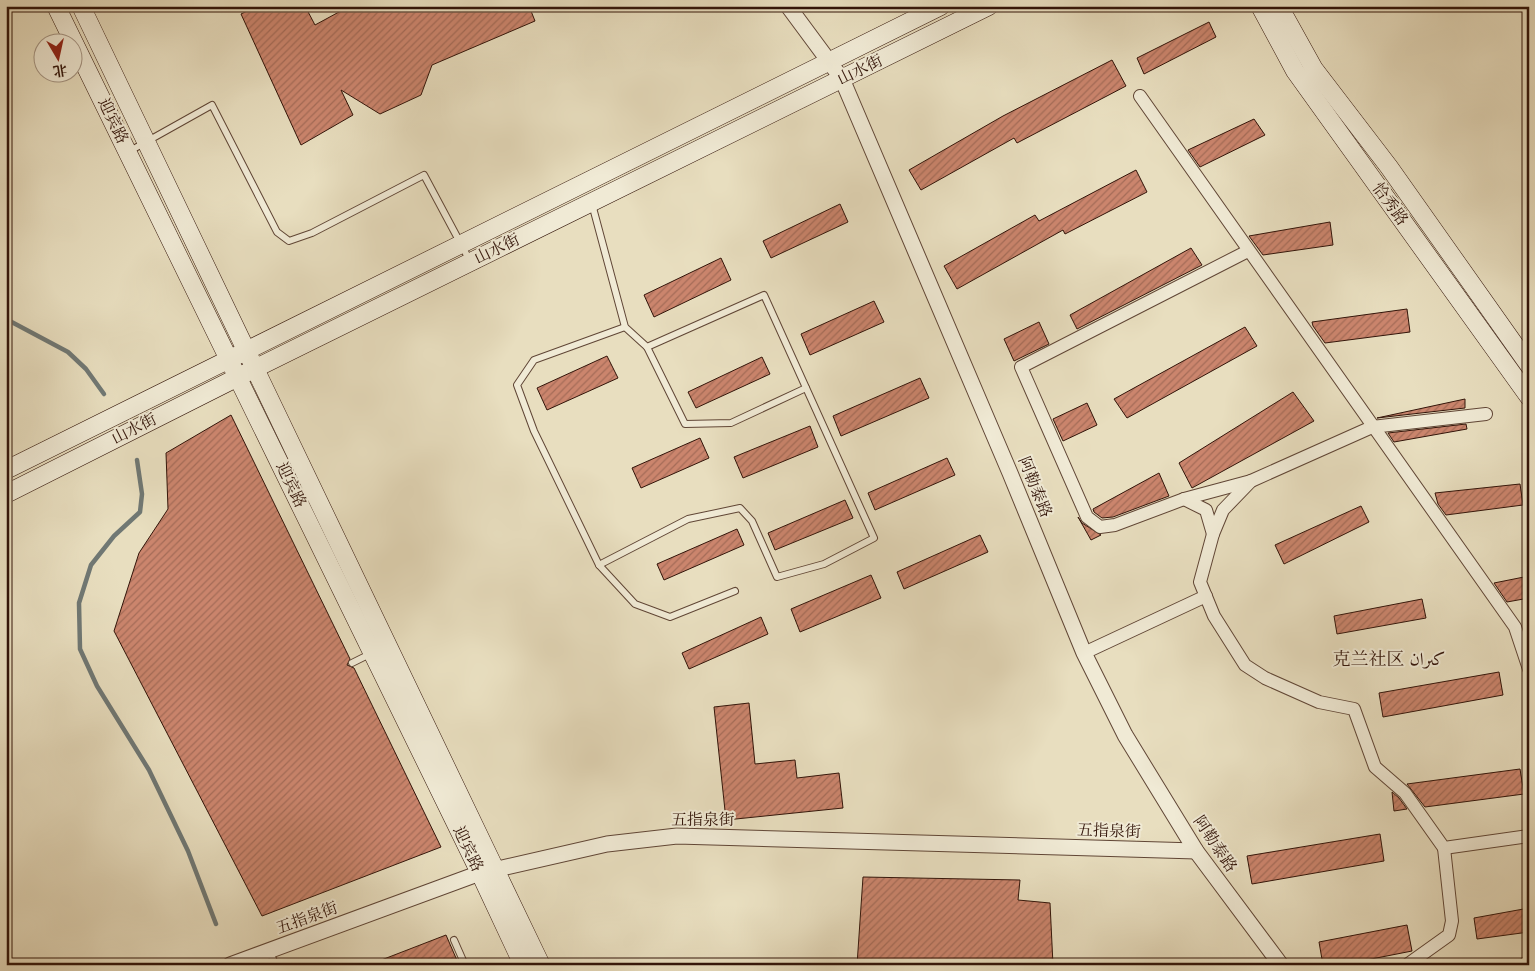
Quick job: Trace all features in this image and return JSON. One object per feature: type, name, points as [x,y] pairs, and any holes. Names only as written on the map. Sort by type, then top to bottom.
[{"type":"main road","name":"迎宾路","points":[[56,6],[373,653],[488,871],[541,965]]},
{"type":"main road","name":"迎宾路","points":[[81,6],[248,350],[488,871],[522,965]]},
{"type":"main road","name":"山水街","points":[[6,470],[941,6]]},
{"type":"main road","name":"山水街","points":[[6,494],[238,376],[989,6]]},
{"type":"main road","name":"恰秀路","points":[[1260,6],[1295,71],[1529,397]]},
{"type":"main road","name":"恰秀路","points":[[1280,6],[1314,69],[1389,167],[1529,365]]},
{"type":"street","name":"阿勒泰路","points":[[788,6],[842,80],[1006,464],[1084,653],[1125,735],[1196,851],[1281,965]]},
{"type":"street","points":[[1140,96],[1515,627],[1529,669]]},
{"type":"street","points":[[1248,251],[1021,368],[1087,517],[1100,528],[1116,525],[1184,500],[1251,481],[1372,427],[1486,414]]},
{"type":"street","points":[[1251,481],[1223,510],[1213,534],[1200,582],[1214,616],[1245,665],[1265,678],[1319,702],[1354,709],[1375,767],[1405,793],[1444,848],[1452,921],[1449,935],[1407,965]]},
{"type":"street","points":[[1184,500],[1206,510],[1213,534]]},
{"type":"street","points":[[1084,653],[1206,596]]},
{"type":"street","name":"五指泉街","points":[[230,965],[488,871],[607,844],[677,836],[1196,851]]},
{"type":"street","points":[[1444,848],[1529,836]]},
{"type":"street","points":[[1524,965],[1529,961]]},
{"type":"lane","points":[[128,152],[146,140],[212,105],[277,232],[289,241],[312,233],[424,175],[471,262]]},
{"type":"lane","points":[[592,203],[625,327],[647,348],[686,424],[731,424],[806,388]]},
{"type":"lane","points":[[599,565],[688,519],[740,508],[752,521],[778,577],[824,564],[874,538],[764,295],[647,348]]},
{"type":"lane","points":[[625,327],[534,360],[517,385],[534,431],[599,565],[635,604],[670,617],[735,591]]},
{"type":"lane","points":[[352,663],[373,653]]},
{"type":"lane","points":[[454,940],[465,965]]},
{"type":"lane","points":[[269,950],[276,965]]},
{"type":"building","points":[[257,6],[305,6],[315,25],[350,6],[529,6],[535,21],[432,65],[421,95],[380,114],[341,90],[353,115],[301,145],[241,14]]},
{"type":"building","points":[[1209,22],[1216,37],[1144,74],[1137,58]]},
{"type":"building","points":[[1112,60],[1126,86],[1017,143],[1014,138],[921,190],[909,170],[1003,116]]},
{"type":"building","points":[[1254,119],[1265,135],[1200,167],[1188,150]]},
{"type":"building","points":[[1136,170],[1147,192],[1065,234],[1063,230],[957,289],[944,266],[1035,215],[1039,221]]},
{"type":"building","points":[[840,204],[848,222],[771,258],[763,241]]},
{"type":"building","points":[[1330,222],[1333,245],[1263,255],[1249,236]]},
{"type":"building","points":[[1191,248],[1202,265],[1077,329],[1070,315]]},
{"type":"building","points":[[721,258],[731,280],[654,317],[644,295]]},
{"type":"building","points":[[874,301],[884,322],[810,355],[801,334]]},
{"type":"building","points":[[1407,309],[1410,332],[1325,343],[1312,322]]},
{"type":"building","points":[[1039,322],[1049,344],[1014,361],[1004,339]]},
{"type":"building","points":[[1245,327],[1257,346],[1127,418],[1114,399]]},
{"type":"building","points":[[607,356],[618,378],[547,410],[537,388]]},
{"type":"building","points":[[762,357],[770,374],[696,408],[688,392]]},
{"type":"building","points":[[920,378],[929,398],[841,436],[833,416]]},
{"type":"building","points":[[1293,392],[1314,421],[1192,488],[1179,463]]},
{"type":"building","points":[[1465,399],[1465,408],[1377,418]]},
{"type":"building","points":[[1087,403],[1097,425],[1063,441],[1053,419]]},
{"type":"building","points":[[231,415],[350,659],[347,665],[354,668],[441,847],[262,916],[114,631],[139,553],[168,509],[166,453]]},
{"type":"building","points":[[1466,424],[1467,429],[1394,442],[1388,433]]},
{"type":"building","points":[[810,426],[818,447],[743,478],[734,457]]},
{"type":"building","points":[[700,438],[709,458],[641,488],[632,468]]},
{"type":"building","points":[[947,458],[955,475],[875,510],[868,493]]},
{"type":"building","points":[[1159,473],[1169,496],[1113,517],[1102,518],[1094,512],[1093,509]]},
{"type":"building","points":[[1520,484],[1523,505],[1446,515],[1438,504],[1435,493]]},
{"type":"building","points":[[845,500],[853,518],[775,550],[768,533]]},
{"type":"building","points":[[1361,506],[1369,522],[1284,564],[1275,545]]},
{"type":"building","points":[[1078,517],[1082,523],[1101,535],[1091,540]]},
{"type":"building","points":[[737,529],[744,545],[664,580],[657,564]]},
{"type":"building","points":[[980,535],[988,552],[904,589],[897,572]]},
{"type":"building","points":[[871,575],[881,598],[800,632],[791,609]]},
{"type":"building","points":[[1529,576],[1529,598],[1507,602],[1494,583]]},
{"type":"building","points":[[1422,599],[1426,618],[1337,634],[1334,616]]},
{"type":"building","points":[[761,617],[768,634],[689,669],[682,653]]},
{"type":"building","points":[[1499,672],[1503,695],[1383,717],[1379,693]]},
{"type":"building","points":[[749,703],[755,764],[795,760],[797,778],[839,773],[843,808],[726,820],[714,707]]},
{"type":"building","points":[[1520,769],[1524,794],[1425,807],[1407,784]]},
{"type":"building","points":[[1392,792],[1399,798],[1407,809],[1394,811]]},
{"type":"building","points":[[1380,834],[1384,861],[1252,884],[1247,856]]},
{"type":"building","points":[[863,877],[1020,880],[1018,900],[1050,903],[1053,965],[857,965]]},
{"type":"building","points":[[1529,908],[1529,932],[1477,939],[1474,918]]},
{"type":"building","points":[[1407,925],[1412,951],[1341,965],[1323,965],[1319,942]]},
{"type":"building","points":[[446,935],[459,965],[371,965],[371,964]]},
{"type":"waterway","points":[[6,319],[68,352],[86,369],[104,394]]},
{"type":"waterway","points":[[137,460],[142,494],[140,512],[114,536],[91,565],[79,603],[80,649],[97,686],[149,770],[188,851],[216,924]]},
{"type":"district","name":"克兰社区 كىران","points":[[1389,659]]}]
